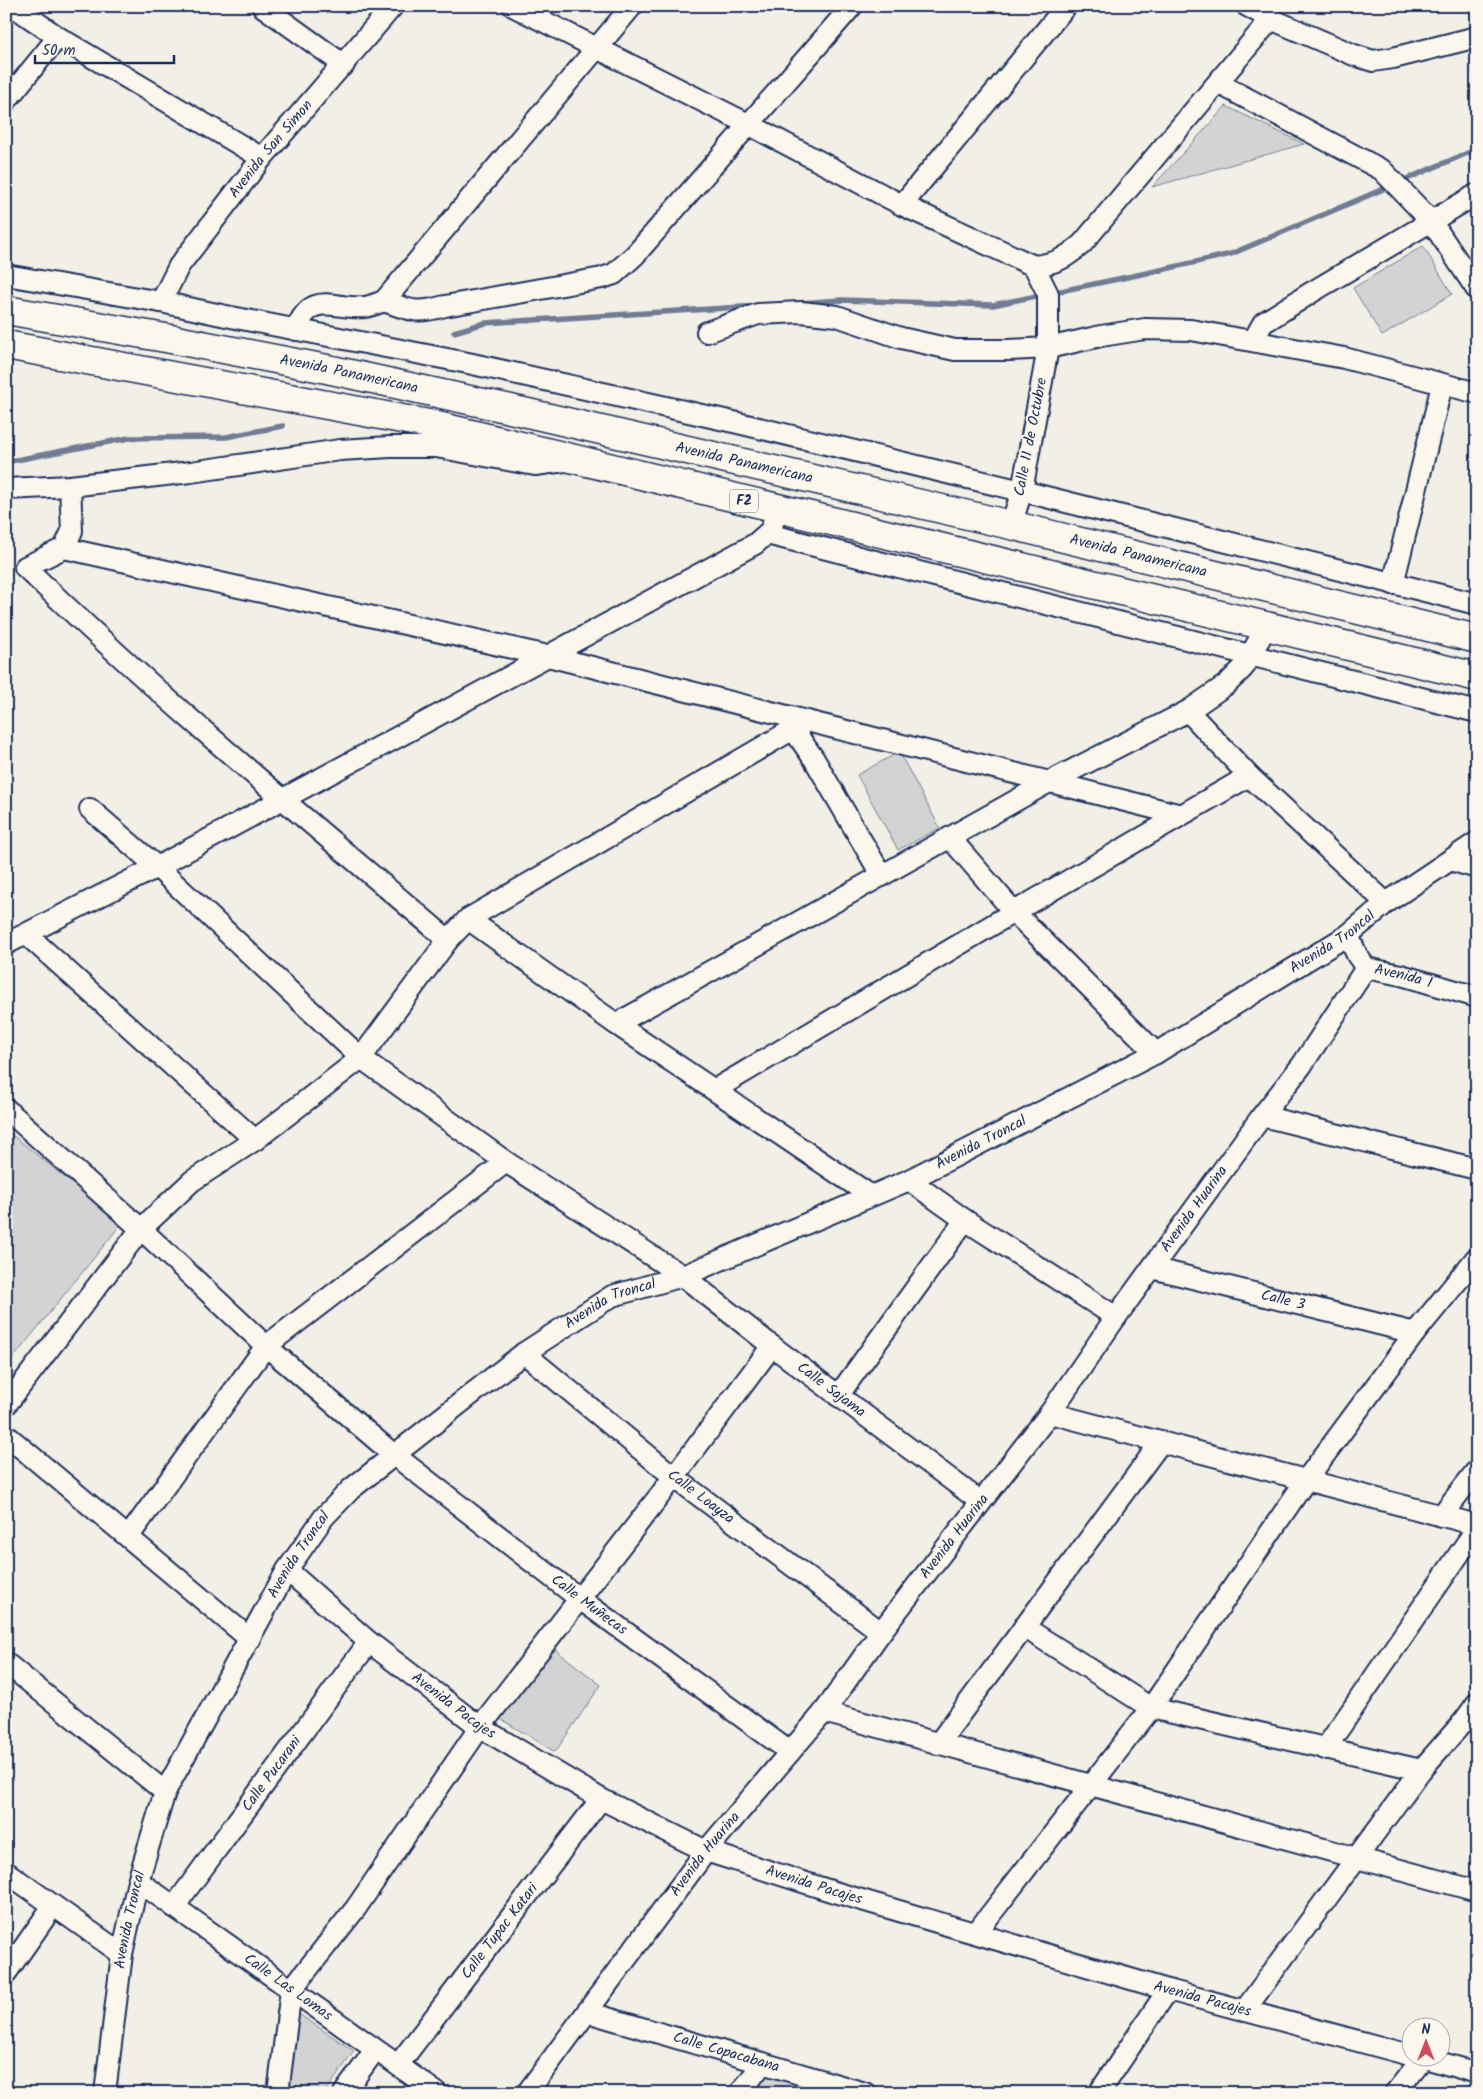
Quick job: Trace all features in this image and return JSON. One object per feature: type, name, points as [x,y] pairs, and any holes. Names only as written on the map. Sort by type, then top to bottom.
[{"type":"highway","name":"Avenida Panamericana","points":[[6,310],[327,369],[1011,525],[1477,639]]},
{"type":"highway","name":"F2","points":[[6,345],[434,425],[1477,677]]},
{"type":"street","points":[[12,6],[58,37],[262,158]]},
{"type":"street","points":[[262,6],[344,65]]},
{"type":"street","name":"Avenida San Simon","points":[[161,302],[178,266],[262,158],[393,6]]},
{"type":"street","points":[[513,6],[750,124],[902,206],[1034,266],[1053,264],[1064,259],[1082,244],[1271,19]]},
{"type":"street","points":[[296,330],[301,316],[309,308],[326,303],[366,307],[384,301],[632,6]]},
{"type":"street","points":[[384,301],[409,310],[424,312],[445,306],[602,278],[614,274],[635,255],[852,6]]},
{"type":"street","points":[[902,206],[1066,6]]},
{"type":"street","points":[[1247,6],[1271,19],[1354,55],[1373,61],[1392,58],[1477,36]]},
{"type":"street","points":[[6,101],[58,37]]},
{"type":"street","points":[[1218,83],[1382,170],[1431,222],[1477,290]]},
{"type":"street","points":[[1253,341],[1263,323],[1477,194]]},
{"type":"street","name":"Calle 11 de Octubre","points":[[1011,525],[1022,490],[1048,348],[1048,294],[1034,266]]},
{"type":"street","points":[[6,275],[161,302],[496,370],[738,423],[1022,490],[1477,604]]},
{"type":"street","points":[[707,332],[758,314],[801,312],[837,316],[901,338],[955,350],[1048,348],[1144,329],[1190,330],[1344,358],[1477,394]]},
{"type":"street","points":[[1393,584],[1442,385]]},
{"type":"street","points":[[6,489],[70,486],[191,472],[340,450],[390,446],[436,448],[535,465],[575,460]]},
{"type":"street","points":[[70,486],[72,532],[64,548],[25,567],[73,613],[282,799],[448,940]]},
{"type":"street","points":[[6,944],[157,867],[755,544],[771,530],[777,509]]},
{"type":"street","points":[[767,534],[1477,712]]},
{"type":"street","points":[[64,548],[548,656],[800,725],[1049,782],[1181,815]]},
{"type":"street","points":[[616,1024],[1049,782],[1188,711],[1227,684],[1243,668],[1267,626]]},
{"type":"street","points":[[1188,711],[1249,776],[1386,903]]},
{"type":"street","points":[[800,725],[814,759],[882,876]]},
{"type":"street","points":[[6,1405],[141,1229],[192,1181],[255,1140],[361,1058],[448,940],[468,919],[800,725]]},
{"type":"street","points":[[714,1090],[1014,912],[1249,776]]},
{"type":"street","name":"Calle Sajama","points":[[90,809],[157,867],[361,1058],[506,1162],[683,1276],[838,1396],[982,1502]]},
{"type":"street","points":[[950,838],[1014,912],[1156,1053]]},
{"type":"street","name":"Avenida Troncal","points":[[105,2093],[122,1954],[138,1882],[165,1792],[287,1570],[324,1517],[351,1489],[393,1454],[524,1354],[612,1296],[683,1276],[909,1180],[1156,1053],[1348,935],[1386,903],[1477,842]]},
{"type":"street","points":[[1450,860],[1477,868]]},
{"type":"street","points":[[468,919],[616,1024],[870,1195]]},
{"type":"street","points":[[26,934],[255,1140]]},
{"type":"street","name":"Avenida 1","points":[[1348,935],[1357,955],[1366,968],[1402,975],[1477,997]]},
{"type":"street","name":"Avenida Huarina","points":[[526,2093],[706,1851],[824,1712],[881,1632],[1050,1413],[1116,1317],[1262,1116],[1302,1065],[1366,968]]},
{"type":"street","name":"Calle Muñecas","points":[[6,1109],[141,1229],[266,1346],[393,1454],[580,1599],[790,1752]]},
{"type":"street","points":[[1262,1116],[1477,1169]]},
{"type":"street","points":[[129,1536],[266,1346],[506,1162]]},
{"type":"street","points":[[909,1180],[965,1220],[1116,1317]]},
{"type":"street","points":[[838,1396],[965,1220]]},
{"type":"street","points":[[976,1933],[1151,1708],[1306,1480],[1415,1332],[1477,1257]]},
{"type":"street","name":"Calle 3","points":[[1152,1268],[1415,1332]]},
{"type":"street","points":[[278,2093],[291,1990],[356,1908],[480,1727],[674,1477],[772,1346]]},
{"type":"street","name":"Calle Loayza","points":[[524,1354],[674,1477],[881,1632]]},
{"type":"street","points":[[1050,1413],[1477,1527],[1325,1749]]},
{"type":"street","points":[[6,1435],[250,1639]]},
{"type":"street","points":[[938,1744],[1161,1442]]},
{"type":"street","points":[[1441,1516],[1477,1470]]},
{"type":"street","name":"Avenida Pacajes","points":[[287,1570],[369,1642],[480,1727],[601,1799],[706,1851],[831,1891],[1168,1990],[1400,2052]]},
{"type":"street","points":[[1024,1626],[1151,1708],[1421,1770]]},
{"type":"street","name":"Calle Pucarani","points":[[174,1907],[369,1642]]},
{"type":"street","points":[[6,1662],[165,1792]]},
{"type":"street","points":[[1244,2011],[1421,1770],[1470,1723],[1477,1703]]},
{"type":"street","points":[[824,1712],[1090,1787],[1477,1891]]},
{"type":"street","name":"Calle Tupac Katari","points":[[398,2065],[601,1799]]},
{"type":"street","points":[[6,1872],[122,1954]]},
{"type":"street","name":"Calle Las Lomas","points":[[138,1882],[437,2093]]},
{"type":"street","points":[[6,1973],[53,1906]]},
{"type":"street","points":[[1099,2093],[1168,1990]]},
{"type":"street","name":"Calle Copacabana","points":[[587,2012],[865,2093]]},
{"type":"street","points":[[344,2093],[375,2050]]},
{"type":"street","points":[[740,2093],[763,2063]]},
{"type":"street","name":"Avenida Pacajes","points":[[1450,2065],[1477,2073]]},
{"type":"street","points":[[1395,2093],[1411,2066]]},
{"type":"shaded area","points":[[1226,106],[1304,144],[1152,187]]},
{"type":"shaded area","points":[[1423,246],[1452,294],[1382,336],[1353,288]]},
{"type":"shaded area","points":[[899,752],[940,828],[898,850],[857,775]]},
{"type":"shaded area","points":[[6,1130],[122,1223],[6,1367]]},
{"type":"shaded area","points":[[553,1648],[601,1685],[555,1752],[499,1718]]},
{"type":"shaded area","points":[[299,2014],[354,2051],[325,2093],[287,2093]]},
{"type":"shaded area","points":[[765,2072],[833,2093],[749,2093]]},
{"type":"waterway","points":[[799,303],[841,300],[993,305],[1161,270],[1231,254],[1477,149]]},
{"type":"waterway","points":[[454,332],[485,323],[758,306]]},
{"type":"waterway","points":[[6,462],[129,438],[226,437],[283,426]]}]
